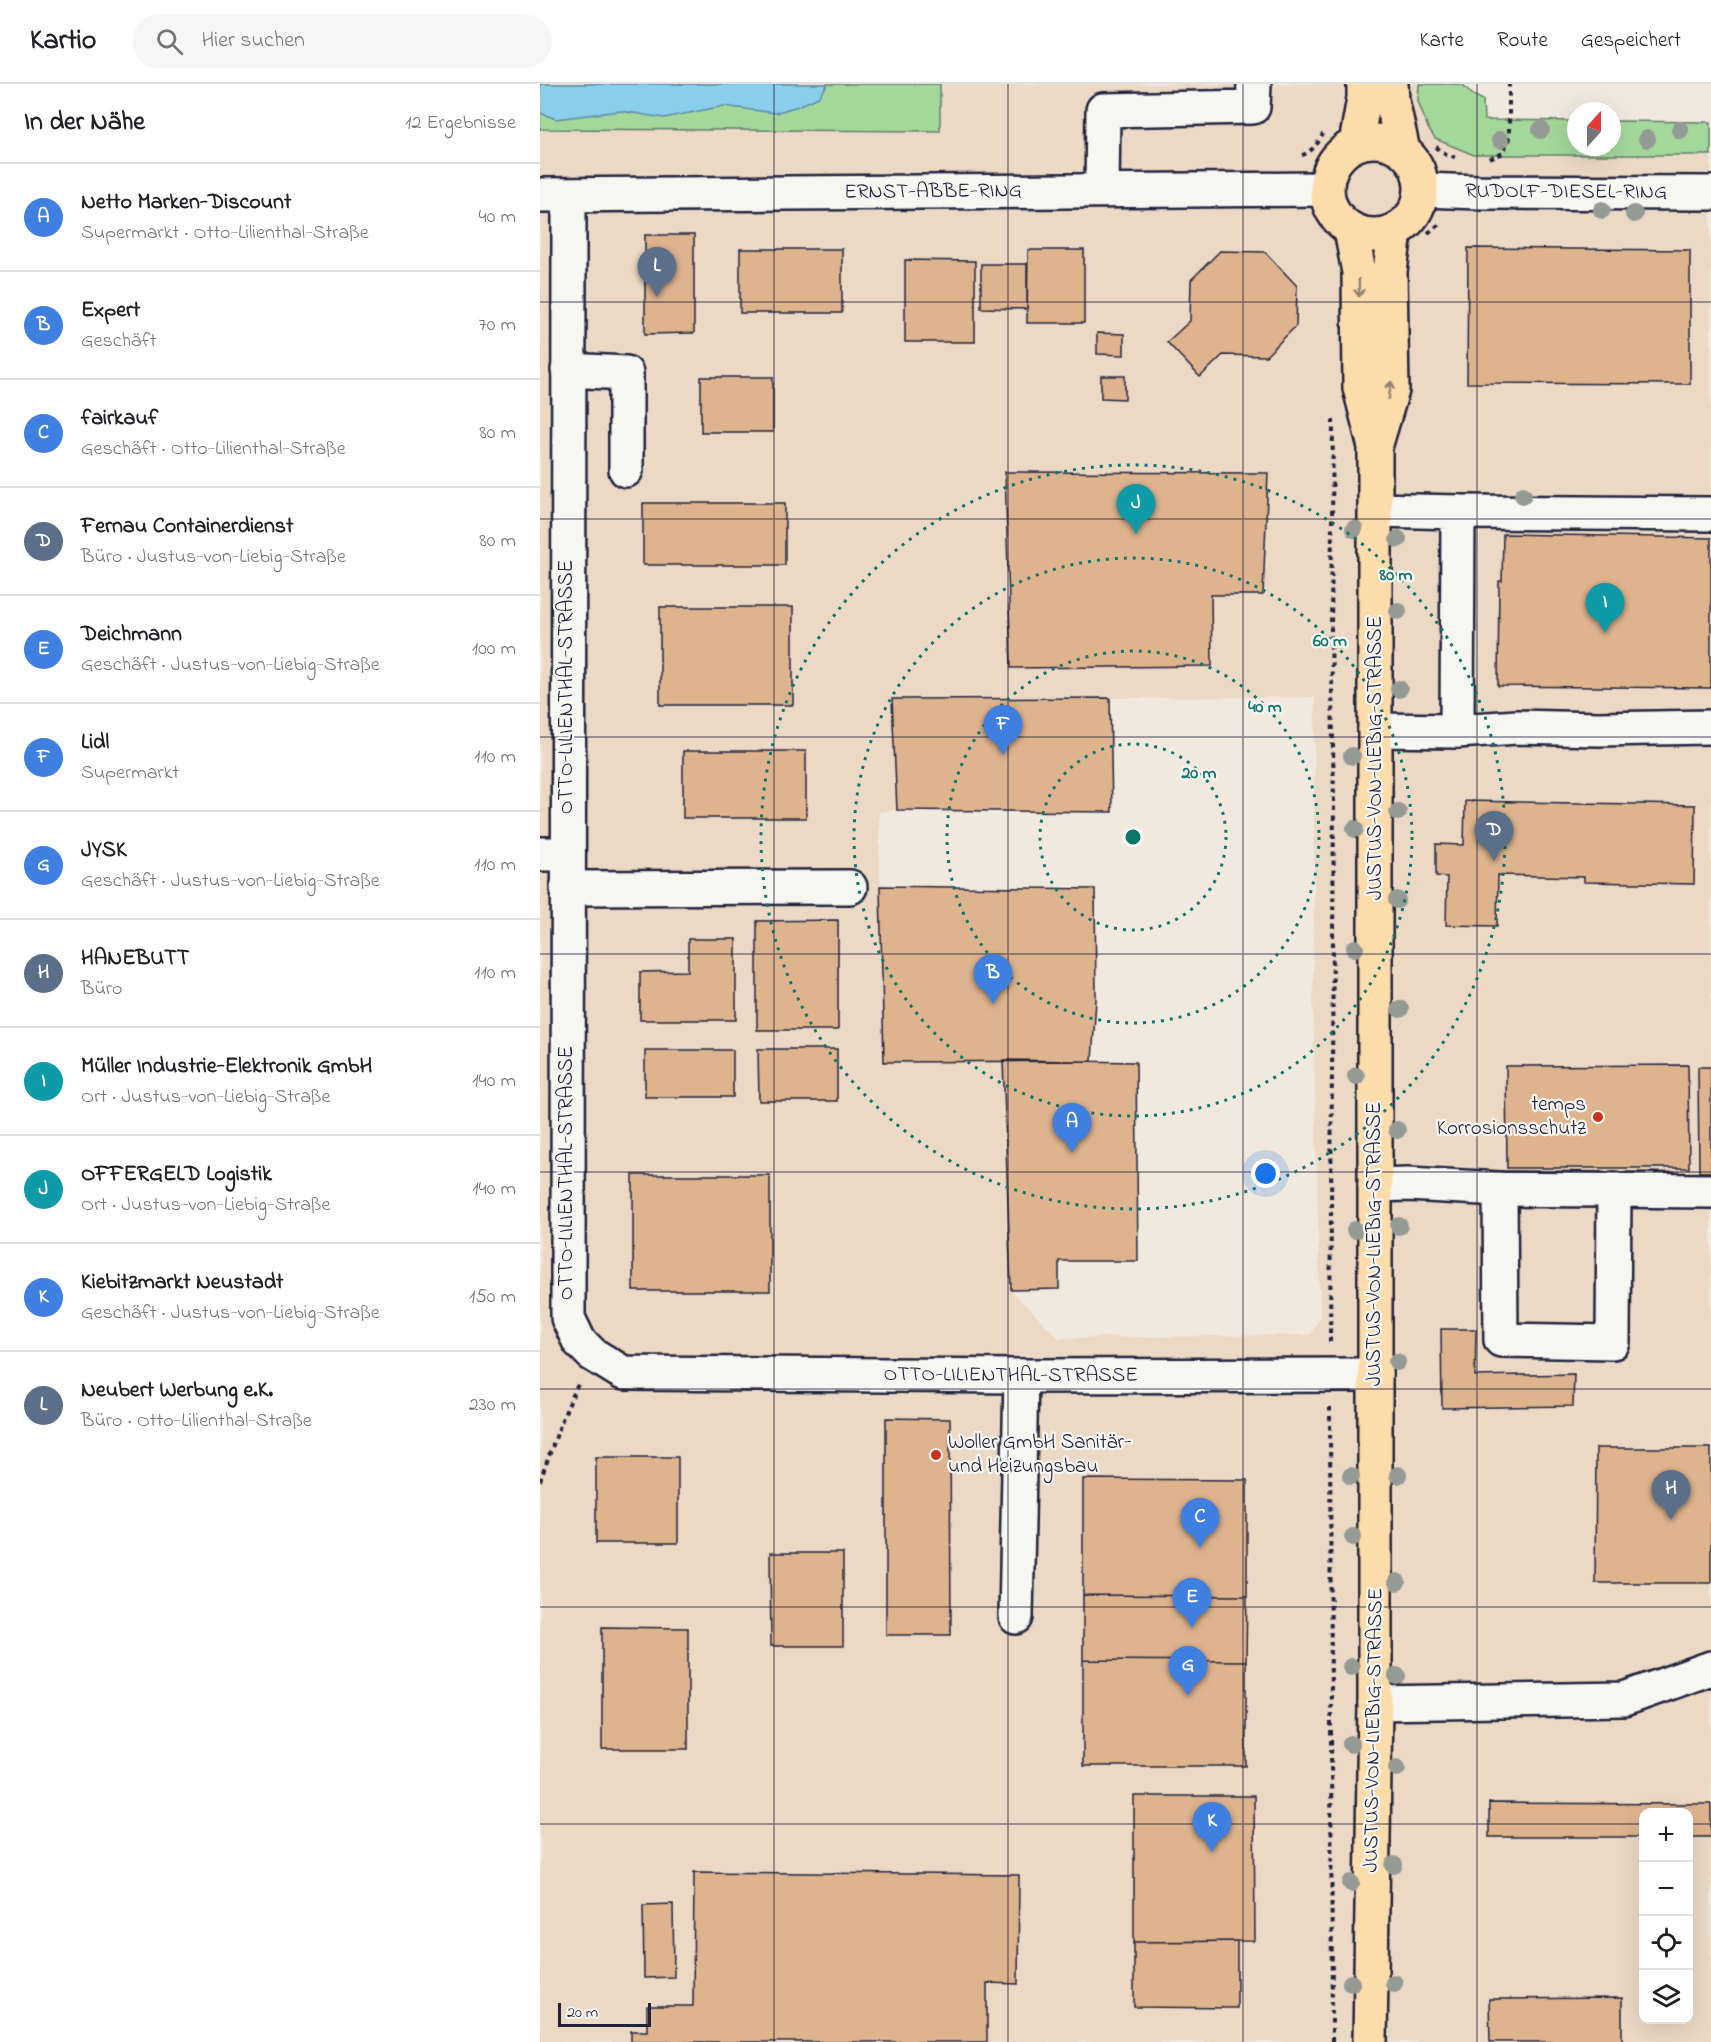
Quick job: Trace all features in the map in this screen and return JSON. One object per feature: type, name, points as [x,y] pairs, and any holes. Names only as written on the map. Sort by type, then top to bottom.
[{"type":"main road","points":[[1356,144],[1364,98],[1364,84]]},
{"type":"main road","points":[[1391,84],[1392,100],[1416,146],[1411,159],[1417,169],[1422,190],[1419,203],[1406,224],[1395,231],[1381,235],[1366,235],[1341,223],[1328,202],[1326,189],[1328,175],[1334,162],[1344,151],[1356,144],[1372,141],[1416,146]]},
{"type":"main road","name":"JUSTUS-VON-LIEBIG-STRASSE","points":[[1352,230],[1359,272],[1360,388],[1375,447],[1376,510],[1375,1703],[1370,2042]]},
{"type":"main road","name":"JUSTUS-VON-LIEBIG-STRASSE","points":[[1375,447],[1392,390],[1390,272],[1395,231]]},
{"type":"street","points":[[1102,190],[1103,110],[1253,107],[1254,84]]},
{"type":"street","name":"ERNST-ABBE-RING","points":[[554,196],[1326,189]]},
{"type":"street","name":"RUDOLF-DIESEL-RING","points":[[1422,190],[1711,193]]},
{"type":"street","name":"OTTO-LILIENTHAL-STRASSE","points":[[554,196],[568,370],[554,854],[567,888],[568,1318],[579,1341],[592,1354],[623,1372],[1021,1376],[1375,1375]]},
{"type":"street","points":[[568,370],[626,373],[626,470]]},
{"type":"street","points":[[1376,510],[1711,514]]},
{"type":"street","points":[[1457,731],[1458,512]]},
{"type":"street","points":[[1375,730],[1711,727]]},
{"type":"street","points":[[567,888],[850,887]]},
{"type":"street","points":[[1375,1185],[1711,1191]]},
{"type":"street","points":[[1500,1189],[1502,1340],[1614,1342],[1614,1189]]},
{"type":"street","points":[[1016,1617],[1021,1376]]},
{"type":"street","points":[[1375,1703],[1624,1700],[1711,1668]]},
{"type":"path","points":[[1479,192],[1479,164],[1503,153],[1509,138],[1509,84]]},
{"type":"path","points":[[1296,156],[1305,154],[1320,141],[1324,133]]},
{"type":"path","points":[[1416,146],[1457,158]]},
{"type":"path","points":[[1332,2042],[1330,1375],[1334,815],[1331,630],[1333,413]]},
{"type":"path","points":[[540,1481],[563,1417],[592,1354]]},
{"type":"shaded area","points":[[940,84],[1455,84],[1456,126],[1567,145],[1567,156],[1621,156],[1621,145],[1711,127],[1711,2042],[540,2042],[540,129],[939,131]],"holes":[[[1006,472],[1268,473],[1263,594],[1211,595],[1212,665],[1012,668]],[[1315,697],[1313,1002],[1320,1317],[1310,1335],[1059,1338],[1011,1291],[1003,1060],[884,1062],[879,812],[897,810],[892,699]],[[1083,1479],[1247,1480],[1247,1595]],[[1254,1796],[1255,1941],[1134,1941],[1134,1797]]]},
{"type":"green space","points":[[540,84],[940,84],[940,131],[540,129]]},
{"type":"green space","points":[[1419,84],[1462,84],[1473,95],[1483,100],[1484,120],[1567,121],[1567,155],[1474,155],[1435,139],[1428,128],[1418,101]]},
{"type":"green space","points":[[1621,121],[1711,122],[1711,155],[1621,155]]},
{"type":"water","points":[[540,84],[828,84],[819,97],[775,113],[724,106],[664,118],[620,111],[556,119],[540,113]]},
{"type":"building","points":[[645,235],[694,235],[694,333],[645,334]]},
{"type":"building","points":[[1468,248],[1690,250],[1690,384],[1467,383]]},
{"type":"building","points":[[740,249],[842,249],[842,313],[740,313]]},
{"type":"building","points":[[1028,250],[1084,250],[1084,323],[1027,323]]},
{"type":"building","points":[[1220,251],[1265,252],[1297,286],[1296,326],[1266,356],[1223,355],[1200,377],[1167,342],[1190,321],[1191,280]]},
{"type":"building","points":[[905,260],[975,261],[975,342],[905,342]]},
{"type":"building","points":[[981,264],[1027,264],[1027,309],[981,308]]},
{"type":"building","points":[[1097,333],[1124,334],[1124,355],[1097,354]]},
{"type":"building","points":[[1101,376],[1125,376],[1125,399],[1101,398]]},
{"type":"building","points":[[701,377],[773,377],[773,432],[701,432]]},
{"type":"building","points":[[1005,472],[1268,473],[1263,595],[1211,595],[1212,666],[1011,668]]},
{"type":"building","points":[[643,503],[785,503],[785,565],[643,565]]},
{"type":"building","points":[[1503,534],[1711,538],[1711,688],[1498,686],[1499,581],[1502,581]]},
{"type":"building","points":[[660,607],[793,607],[793,705],[660,705]]},
{"type":"building","points":[[1110,698],[1112,812],[897,810],[892,699]]},
{"type":"building","points":[[683,751],[806,751],[806,818],[683,818]]},
{"type":"building","points":[[1465,801],[1695,805],[1694,884],[1584,882],[1584,877],[1498,875],[1497,926],[1446,925],[1447,877],[1436,876],[1436,844],[1464,845]]},
{"type":"building","points":[[880,886],[1095,889],[1096,1000],[1092,1061],[884,1062]]},
{"type":"building","points":[[838,920],[838,1030],[757,1030],[757,921]]},
{"type":"building","points":[[688,939],[736,939],[736,1020],[640,1020],[640,972],[688,971]]},
{"type":"building","points":[[758,1049],[837,1049],[837,1101],[759,1101]]},
{"type":"building","points":[[645,1050],[733,1050],[733,1097],[645,1097]]},
{"type":"building","points":[[1003,1060],[1136,1062],[1138,1261],[1059,1261],[1059,1289],[1011,1290]]},
{"type":"building","name":"temps Korrosionsschutz","points":[[1688,1065],[1689,1168],[1507,1168],[1506,1066]]},
{"type":"building","points":[[1698,1067],[1711,1067],[1711,1172],[1699,1172]]},
{"type":"building","points":[[633,1175],[770,1175],[770,1291],[633,1291]]},
{"type":"building","points":[[1441,1329],[1476,1329],[1475,1376],[1574,1374],[1573,1406],[1442,1408]]},
{"type":"building","points":[[886,1418],[950,1419],[951,1635],[886,1635]]},
{"type":"building","points":[[1596,1448],[1711,1448],[1711,1583],[1595,1583]]},
{"type":"building","points":[[596,1457],[678,1457],[678,1543],[596,1543]]},
{"type":"building","points":[[1083,1479],[1247,1480],[1247,1596],[1083,1595]]},
{"type":"building","points":[[770,1553],[843,1553],[843,1646],[771,1646]]},
{"type":"building","points":[[1083,1595],[1247,1596],[1246,1661],[1083,1660]]},
{"type":"building","points":[[602,1627],[688,1628],[688,1749],[602,1749]]},
{"type":"building","points":[[1083,1660],[1246,1661],[1246,1766],[1083,1766]]},
{"type":"building","points":[[1134,1796],[1254,1796],[1255,1941],[1134,1942]]},
{"type":"building","points":[[1489,1803],[1711,1804],[1711,1837],[1693,1837],[1693,1808],[1639,1808],[1639,1837],[1489,1837]]},
{"type":"building","points":[[694,1872],[1019,1875],[1018,1984],[987,1983],[987,2042],[631,2042],[631,2031],[647,2031],[647,2006],[693,2006]]},
{"type":"building","points":[[673,1904],[674,1977],[644,1978],[643,1905]]},
{"type":"building","points":[[1237,1941],[1237,2008],[1134,2007],[1134,1942]]},
{"type":"building","points":[[1622,1998],[1622,2042],[1490,2042],[1489,1999]]},
{"type":"place","name":"Neubert Werbung e.K.","points":[[657,297]]},
{"type":"place","name":"OFFERGELD Logistik","points":[[1136,534]]},
{"type":"place","name":"Müller Industrie-Elektronik GmbH","points":[[1605,633]]},
{"type":"place","name":"Lidl","points":[[1003,755]]},
{"type":"place","name":"Fernau Containerdienst","points":[[1494,861]]},
{"type":"place","name":"Expert","points":[[993,1004]]},
{"type":"place","name":"temps Korrosionsschutz","points":[[1598,1117]]},
{"type":"place","name":"Netto Marken-Discount","points":[[1072,1153]]},
{"type":"place","name":"Woller GmbH Sanitär- und Heizungsbau","points":[[936,1455]]},
{"type":"place","name":"HANEBUTT","points":[[1671,1520]]},
{"type":"place","name":"fairkauf","points":[[1200,1548]]},
{"type":"place","name":"Deichmann","points":[[1192,1628]]},
{"type":"place","name":"JYSK","points":[[1188,1696]]},
{"type":"place","name":"Kiebitzmarkt Neustadt","points":[[1212,1852]]}]
